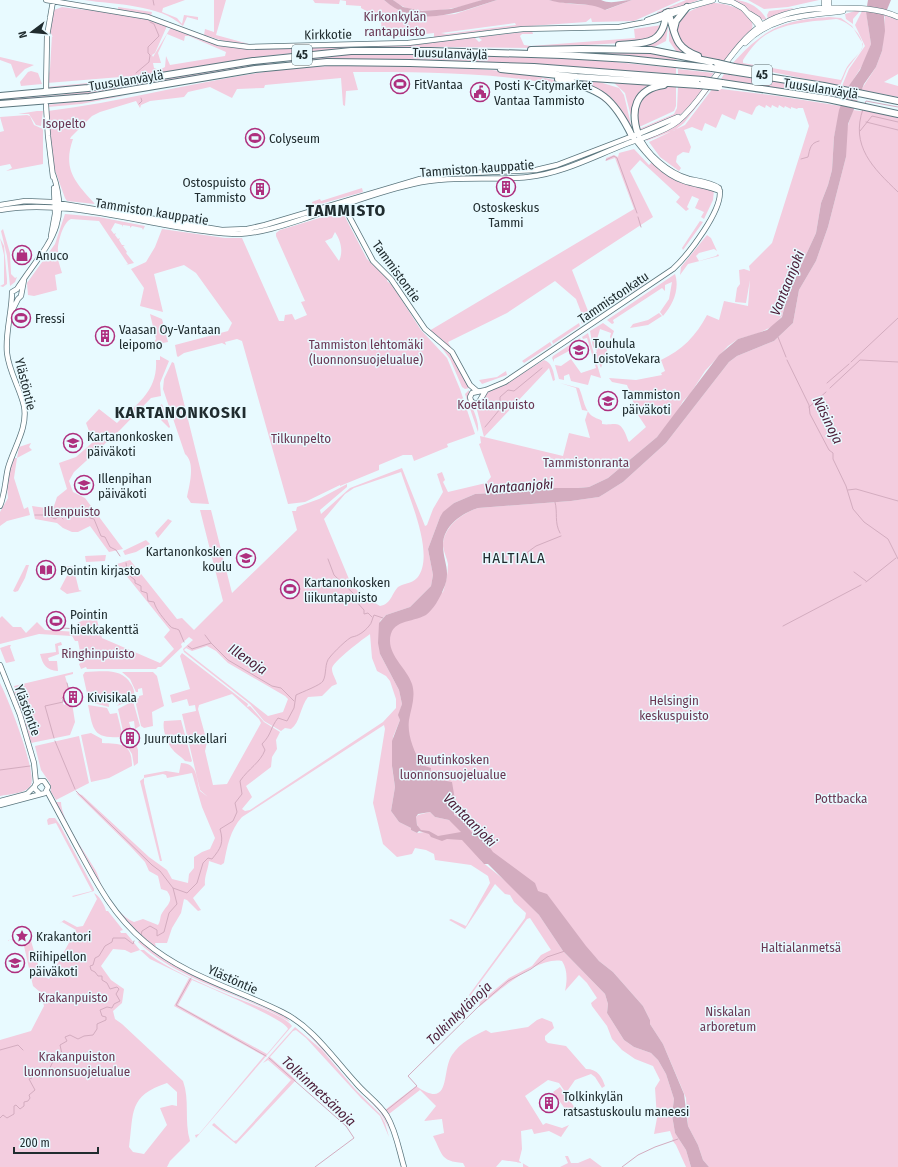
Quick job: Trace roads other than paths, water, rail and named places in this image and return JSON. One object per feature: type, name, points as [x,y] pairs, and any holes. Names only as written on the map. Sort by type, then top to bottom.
[{"type":"highway","points":[[673,30],[676,21],[687,7]]},
{"type":"highway","points":[[667,15],[677,42],[682,48],[708,61]]},
{"type":"highway","points":[[494,53],[510,50],[582,48],[642,43],[653,40],[662,31],[667,15]]},
{"type":"highway","points":[[582,48],[652,50],[708,61],[732,69]]},
{"type":"highway","name":"Tuusulanväylä","points":[[0,96],[88,88],[253,61],[311,54],[375,51],[494,53],[622,59],[732,69],[832,87],[898,101]]},
{"type":"highway","name":"Tuusulanväylä","points":[[0,104],[96,96],[294,64],[351,62],[458,64],[592,70],[828,99],[898,114]]},
{"type":"highway","points":[[458,64],[535,73],[675,84]]},
{"type":"highway","points":[[535,73],[584,86],[606,97],[621,112],[637,137]]},
{"type":"highway","points":[[637,137],[634,114],[635,106],[640,97],[654,87],[675,84],[701,83]]},
{"type":"main road","name":"Kirkkotie","points":[[667,15],[687,7],[713,0]]},
{"type":"main road","points":[[722,0],[737,4],[749,14],[754,16],[761,26]]},
{"type":"main road","points":[[824,0],[826,10]]},
{"type":"main road","points":[[826,10],[828,0]]},
{"type":"main road","name":"Tammiston kauppatie","points":[[637,137],[668,123],[687,112],[730,58],[761,26],[826,10],[856,8],[877,10],[897,16]]},
{"type":"street","name":"Kirkkotie","points":[[46,0],[148,17],[218,43],[249,47],[408,43],[523,29],[619,26],[639,23],[667,15]]},
{"type":"street","points":[[46,90],[47,36],[53,1]]},
{"type":"street","name":"Ylästöntie","points":[[18,290],[25,276],[56,230],[58,206],[52,174],[46,105]]},
{"type":"street","name":"Tammistonkatu","points":[[477,391],[486,390],[505,382],[673,269],[703,233],[718,202],[720,191],[716,186],[684,177],[666,167],[637,137]]},
{"type":"street","name":"Tammiston kauppatie","points":[[0,205],[25,201],[222,234],[240,234],[272,228],[411,180],[441,175],[536,170],[557,165],[637,137]]},
{"type":"street","name":"Tammistontie","points":[[343,203],[373,261],[391,279],[425,329],[452,352],[470,385],[477,391]]},
{"type":"street","name":"Tammiston kauppatie","points":[[0,210],[34,206],[58,206]]},
{"type":"street","name":"Ylästöntie","points":[[0,506],[4,496],[8,467],[20,436],[24,415],[22,402],[10,370],[7,352],[12,312],[12,291],[18,290]]},
{"type":"street","name":"Ylästöntie","points":[[12,312],[18,298],[21,296],[18,290]]},
{"type":"street","points":[[12,297],[18,298]]},
{"type":"street","name":"Tammistontie","points":[[470,385],[470,395]]},
{"type":"street","points":[[482,396],[477,391],[470,395],[470,400],[475,404],[480,402],[486,390]]},
{"type":"street","name":"Ylästöntie","points":[[0,665],[20,715],[34,763],[36,785]]},
{"type":"street","name":"Ylästöntie","points":[[34,763],[44,781]]},
{"type":"street","points":[[0,801],[27,794],[40,781],[44,781],[48,787],[47,791],[40,794],[0,805]]},
{"type":"street","points":[[36,785],[40,794]]},
{"type":"street","name":"Ylästöntie","points":[[47,791],[103,895],[133,932],[169,960],[192,972],[282,1012],[298,1021],[309,1030],[356,1084],[384,1111],[390,1124],[404,1167]]},
{"type":"street","name":"Ylästöntie","points":[[40,794],[54,805]]},
{"type":"waterway","points":[[153,0],[154,5]]},
{"type":"waterway","points":[[136,73],[149,62],[150,55],[148,53],[148,47],[159,36],[154,24],[150,22]]},
{"type":"waterway","points":[[139,104],[142,101],[141,98]]},
{"type":"waterway","points":[[865,104],[866,101],[898,107]]},
{"type":"waterway","points":[[863,109],[859,134],[866,155],[880,174],[898,192]]},
{"type":"waterway","points":[[860,131],[872,116],[898,122]]},
{"type":"waterway","points":[[866,122],[898,130]]},
{"type":"waterway","points":[[801,159],[808,157],[812,145],[819,141]]},
{"type":"waterway","points":[[606,160],[614,156],[617,158],[637,213]]},
{"type":"waterway","points":[[638,217],[641,227]]},
{"type":"waterway","points":[[851,362],[898,318]]},
{"type":"waterway","name":"Näsinoja","points":[[778,337],[786,357]]},
{"type":"waterway","name":"Näsinoja","points":[[787,360],[809,405],[810,414],[829,450],[833,453],[833,459],[846,486],[853,509],[864,522],[888,539],[898,559]]},
{"type":"waterway","points":[[830,388],[860,360],[898,362]]},
{"type":"waterway","points":[[827,383],[849,364]]},
{"type":"waterway","points":[[485,427],[500,409],[500,397],[508,390],[514,391],[542,368]]},
{"type":"waterway","points":[[809,407],[826,392]]},
{"type":"waterway","name":"Näsinoja","points":[[848,490],[856,489],[898,501]]},
{"type":"waterway","points":[[555,502],[557,525],[560,533]]},
{"type":"waterway","name":"Illenoja","points":[[35,515],[47,515],[55,519],[60,516],[63,519]]},
{"type":"waterway","name":"Illenoja","points":[[90,518],[94,519],[101,536],[105,537],[110,547],[116,550],[120,556]]},
{"type":"waterway","points":[[525,554],[536,546],[561,536]]},
{"type":"waterway","points":[[517,562],[523,556]]},
{"type":"waterway","points":[[866,582],[896,558]]},
{"type":"waterway","points":[[328,559],[334,575],[354,594],[353,598],[364,610],[364,614],[368,613],[372,617]]},
{"type":"waterway","name":"Illenoja","points":[[126,563],[127,570],[131,573],[130,576],[135,580],[135,583],[141,586],[141,591],[147,593],[148,601],[154,602],[158,611],[171,627],[179,630],[184,642]]},
{"type":"waterway","points":[[854,572],[866,581]]},
{"type":"waterway","points":[[783,626],[861,585]]},
{"type":"waterway","points":[[141,935],[142,931],[150,926],[157,930],[157,936],[164,932],[169,913],[177,904],[173,888],[187,893],[197,883],[203,863],[208,858],[212,859],[218,852],[222,842],[220,829],[233,821],[237,812],[235,803],[242,794],[240,781],[263,755],[265,750],[262,744],[268,737],[278,718],[287,721],[294,708],[296,695],[322,683],[328,659],[341,646],[350,638],[359,635],[365,630],[371,624],[374,615],[383,618]]},
{"type":"waterway","points":[[60,630],[63,628],[92,630],[93,626]]},
{"type":"waterway","points":[[205,635],[211,643]]},
{"type":"waterway","name":"Illenoja","points":[[188,646],[192,649],[211,643],[228,660],[272,686],[281,688],[294,701]]},
{"type":"waterway","points":[[54,738],[45,706],[63,702],[62,698],[69,691],[67,683]]},
{"type":"waterway","points":[[55,741],[75,789]]},
{"type":"waterway","points":[[0,770],[30,766]]},
{"type":"waterway","points":[[76,791],[160,871],[173,888]]},
{"type":"waterway","points":[[0,1118],[3,1115],[7,1118],[14,1114],[14,1106],[16,1105],[20,1109],[24,1106],[24,1102],[28,1101],[30,1098],[29,1095],[35,1090],[29,1079],[32,1078],[32,1075],[40,1077],[44,1072],[48,1072],[56,1055],[59,1056],[62,1054],[60,1045],[67,1041],[65,1037],[70,1035],[78,1039],[84,1036],[93,1035],[97,1029],[97,1024],[106,1020],[106,1017],[102,1016],[100,1010],[107,1007],[112,1008],[114,1004],[120,1001],[116,994],[119,989],[117,987],[110,989],[107,983],[102,980],[102,976],[98,976],[91,970],[90,966],[93,965],[95,958],[99,956],[105,946],[112,942],[113,938],[125,938],[133,944],[134,941]]},
{"type":"waterway","name":"Tolkinkylänoja","points":[[387,1110],[417,1086],[408,1076],[479,1006],[508,981],[531,969],[547,957],[565,951]]},
{"type":"waterway","name":"Tolkinmetsänoja","points":[[191,978],[176,1005],[266,1056]]},
{"type":"waterway","points":[[0,1050],[18,1045],[23,1050]]},
{"type":"waterway","name":"Tolkinmetsänoja","points":[[269,1058],[346,1126],[354,1138],[315,1167]]},
{"type":"waterway","points":[[622,1167],[638,1155],[678,1139]]},
{"type":"place","name":"FitVantaa","points":[[400,84]]},
{"type":"place","name":"Posti K-Citymarket Vantaa Tammisto","points":[[480,92]]},
{"type":"place","name":"Colyseum","points":[[255,138]]},
{"type":"place","name":"Ostoskeskus Tammi","points":[[506,187]]},
{"type":"place","name":"Ostospuisto Tammisto","points":[[260,189]]},
{"type":"place","name":"Anuco","points":[[22,255]]},
{"type":"place","name":"Fressi","points":[[21,318]]},
{"type":"place","name":"Vaasan Oy-Vantaan leipomo","points":[[105,336]]},
{"type":"place","name":"Touhula LoistoVekara","points":[[579,350]]},
{"type":"place","name":"Tammiston päiväkoti","points":[[608,401]]},
{"type":"place","name":"Kartanonkosken päiväkoti","points":[[73,443]]},
{"type":"place","name":"Illenpihan päiväkoti","points":[[84,485]]},
{"type":"place","name":"Kartanonkosken koulu","points":[[246,558]]},
{"type":"place","name":"Pointin kirjasto","points":[[46,570]]},
{"type":"place","name":"Kartanonkosken liikuntapuisto","points":[[290,589]]},
{"type":"place","name":"Pointin hiekkakenttä","points":[[56,621]]},
{"type":"place","name":"Kivisikala","points":[[73,697]]},
{"type":"place","name":"Juurrutuskellari","points":[[130,738]]},
{"type":"place","name":"Krakantori","points":[[22,936]]},
{"type":"place","name":"Riihipellon päiväkoti","points":[[15,963]]},
{"type":"place","name":"Tolkinkylän ratsastuskoulu maneesi","points":[[549,1103]]},
{"type":"district","name":"TAMMISTO","points":[[346,210]]},
{"type":"district","name":"KARTANONKOSKI","points":[[181,412]]},
{"type":"district","name":"HALTIALA","points":[[514,558]]},
{"type":"park label","name":"Kirkonkylän rantapuisto","points":[[395,24]]},
{"type":"park label","name":"Isopelto","points":[[64,123]]},
{"type":"park label","name":"Tammiston lehtomäki (luonnonsuojelualue)","points":[[366,352]]},
{"type":"park label","name":"Koetilanpuisto","points":[[496,404]]},
{"type":"park label","name":"Tilkunpelto","points":[[301,438]]},
{"type":"park label","name":"Tammistonranta","points":[[586,462]]},
{"type":"park label","name":"Illenpuisto","points":[[72,511]]},
{"type":"park label","name":"Ringhinpuisto","points":[[98,653]]},
{"type":"park label","name":"Helsingin keskuspuisto","points":[[674,708]]},
{"type":"park label","name":"Ruutinkosken luonnonsuojelualue","points":[[453,766]]},
{"type":"park label","name":"Pottbacka","points":[[841,798]]},
{"type":"park label","name":"Haltialanmetsä","points":[[801,947]]},
{"type":"park label","name":"Krakanpuisto","points":[[73,997]]},
{"type":"park label","name":"Niskalan arboretum","points":[[728,1018]]},
{"type":"park label","name":"Krakanpuiston luonnonsuojelualue","points":[[77,1064]]},
{"type":"water label","name":"Vantaanjoki","points":[[787,283]]},
{"type":"water label","name":"Vantaanjoki","points":[[519,486]]},
{"type":"water label","name":"Vantaanjoki","points":[[470,820]]}]
